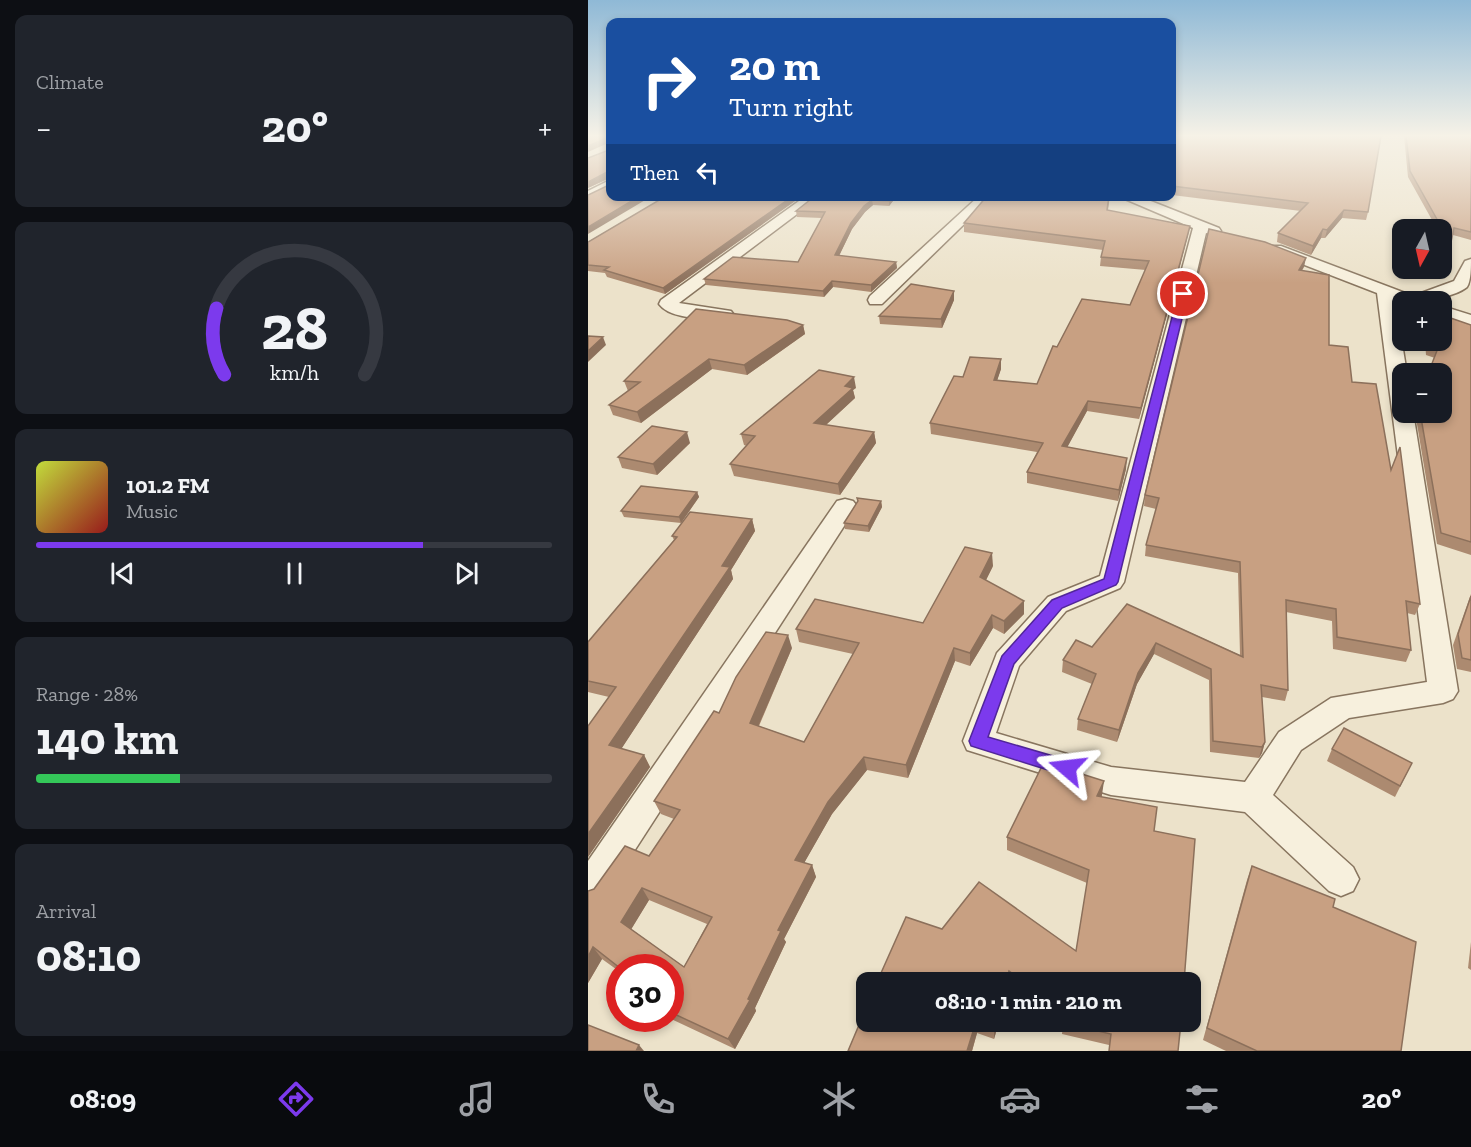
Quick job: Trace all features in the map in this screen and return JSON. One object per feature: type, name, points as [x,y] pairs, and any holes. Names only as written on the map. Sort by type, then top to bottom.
[{"type":"street","points":[[588,196],[606,186]]},
{"type":"street","points":[[743,317],[677,309],[668,304],[808,201]]},
{"type":"street","points":[[876,300],[982,201]]},
{"type":"street","points":[[1136,201],[1200,228],[1234,237]]},
{"type":"street","points":[[1200,228],[1111,582],[1057,604],[1007,661],[978,741],[1111,781],[1253,798],[1341,879]]},
{"type":"street","points":[[1257,243],[1392,293]]},
{"type":"street","points":[[1442,291],[1461,284],[1471,264]]},
{"type":"street","points":[[1253,798],[1290,741],[1342,707],[1443,691],[1385,291]]},
{"type":"street","points":[[1452,314],[1471,321]]},
{"type":"street","points":[[588,887],[603,869],[845,506]]},
{"type":"building","points":[[1176,185],[1373,185],[1368,212],[1344,210],[1327,230],[1323,229],[1313,246],[1278,233],[1308,203]]},
{"type":"building","points":[[1418,185],[1471,185],[1471,232],[1454,228],[1452,237],[1452,219],[1437,219]]},
{"type":"building","points":[[606,186],[606,201],[632,201],[588,227],[588,195]]},
{"type":"building","points":[[658,201],[786,201],[663,288],[604,270],[609,267],[588,265],[588,242]]},
{"type":"building","points":[[809,201],[871,201],[851,223],[835,255],[896,262],[871,285],[832,281],[823,291],[704,279],[733,257],[798,262],[825,212],[796,211]]},
{"type":"building","points":[[983,201],[1108,201],[1107,210],[1190,226],[1141,408],[1088,401],[1062,446],[1127,458],[1119,490],[1027,472],[1043,443],[930,423],[954,376],[963,377],[970,357],[1001,359],[994,380],[1037,384],[1053,346],[1057,347],[1082,299],[1130,305],[1149,261],[1101,257],[1105,241],[964,223]]},
{"type":"building","points":[[1209,229],[1265,242],[1306,258],[1299,270],[1329,275],[1329,345],[1348,347],[1352,382],[1376,384],[1391,470],[1400,447],[1420,604],[1406,601],[1411,650],[1337,637],[1336,609],[1286,600],[1288,690],[1261,685],[1265,742],[1262,747],[1213,741],[1211,669],[1156,643],[1138,673],[1119,730],[1078,719],[1096,674],[1063,660],[1076,640],[1092,647],[1127,604],[1243,657],[1240,562],[1146,545],[1159,498],[1145,495]]},
{"type":"building","points":[[911,284],[954,291],[941,319],[879,316]]},
{"type":"building","points":[[696,309],[787,320],[803,325],[744,365],[709,359],[637,412],[609,405],[640,382],[624,381]]},
{"type":"building","points":[[1452,318],[1471,325],[1471,542],[1441,533],[1422,423],[1452,423],[1452,363],[1432,363],[1437,351],[1452,351]]},
{"type":"building","points":[[588,336],[603,337],[588,351]]},
{"type":"building","points":[[819,370],[854,377],[845,386],[853,388],[814,423],[874,432],[838,484],[730,464],[755,436],[741,434]]},
{"type":"building","points":[[652,426],[687,432],[653,464],[618,457]]},
{"type":"building","points":[[641,486],[697,492],[679,517],[621,511]]},
{"type":"building","points":[[857,498],[881,501],[868,526],[844,523],[858,501]]},
{"type":"building","points":[[690,512],[752,519],[722,566],[730,567],[609,745],[644,755],[588,834],[588,726],[616,687],[588,681],[588,642],[677,537],[672,536]]},
{"type":"building","points":[[965,547],[992,553],[980,577],[1024,601],[1004,621],[992,615],[970,653],[954,648],[906,765],[864,757],[828,802],[795,860],[812,865],[778,930],[781,931],[748,999],[750,1000],[728,1039],[684,1019],[684,967],[712,917],[642,888],[621,922],[666,954],[606,954],[606,957],[593,947],[588,957],[588,891],[594,889],[625,846],[649,856],[680,810],[654,801],[714,711],[719,713],[736,677],[766,632],[788,635],[750,723],[804,742],[859,643],[796,629],[815,599],[923,623]]},
{"type":"building","points":[[1471,596],[1471,660],[1462,658],[1458,634]]},
{"type":"building","points":[[1344,728],[1412,763],[1400,786],[1332,749]]},
{"type":"building","points":[[1044,762],[1104,781],[1097,796],[1157,807],[1154,831],[1195,839],[1185,972],[881,972],[906,917],[942,929],[979,882],[1076,951],[1089,870],[1007,837]]},
{"type":"building","points":[[1252,866],[1335,899],[1333,907],[1416,942],[1401,1051],[1257,1051],[1207,1028]]},
{"type":"building","points":[[588,1025],[639,1045],[636,1051],[588,1051]]},
{"type":"building","points":[[856,1032],[973,1032],[967,1051],[848,1051]]},
{"type":"building","points":[[1102,1032],[1180,1032],[1178,1051],[1109,1051],[1111,1034]]},
{"type":"route","points":[[1067,768],[978,741],[1007,661],[1057,604],[1111,582],[1183,294]]}]
